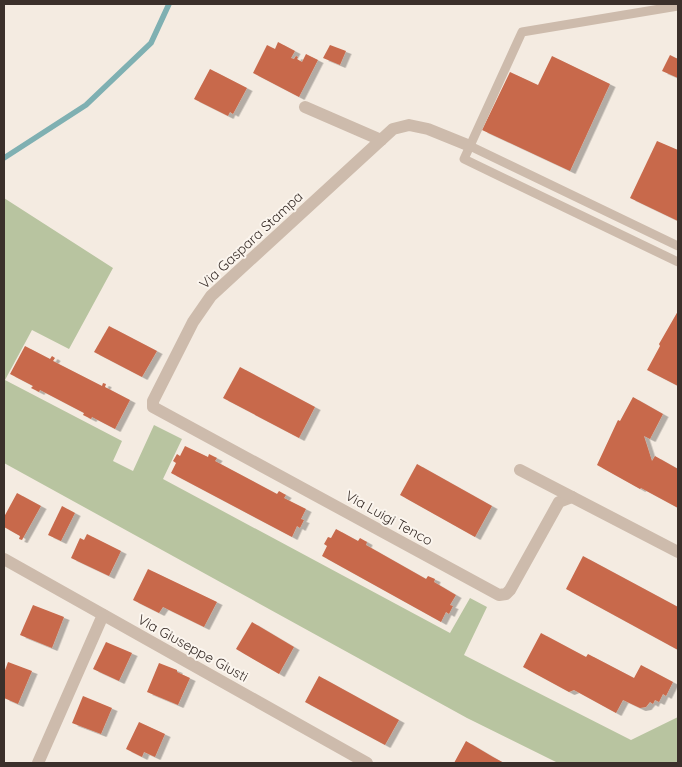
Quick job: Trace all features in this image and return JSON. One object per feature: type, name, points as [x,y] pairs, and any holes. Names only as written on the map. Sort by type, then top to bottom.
[{"type":"street","points":[[305,107],[381,140]]},
{"type":"street","name":"Via Gaspara Stampa","points":[[153,407],[153,401],[193,322],[211,296],[393,129],[409,125],[428,129],[470,146]]},
{"type":"street","name":"Via Luigi Tenco","points":[[153,407],[499,595],[506,594],[510,590],[559,502],[572,497]]},
{"type":"street","points":[[520,470],[678,552]]},
{"type":"street","name":"Via Giuseppe Giusti","points":[[4,559],[367,763]]},
{"type":"street","points":[[38,763],[103,615]]},
{"type":"lane","points":[[678,6],[522,32],[464,159],[678,262]]},
{"type":"lane","points":[[470,146],[678,246]]},
{"type":"green space","points":[[4,198],[113,268],[69,349],[32,330],[5,380],[122,441],[113,461],[133,471],[154,425],[182,439],[163,479],[450,633],[470,598],[487,607],[464,655],[631,740],[678,717],[678,763],[558,763],[467,718],[4,463]]},
{"type":"building","points":[[278,42],[295,51],[291,58],[294,59],[296,56],[302,62],[306,54],[318,60],[299,97],[253,73],[267,45],[275,49]]},
{"type":"building","points":[[330,45],[346,51],[340,65],[323,58]]},
{"type":"building","points":[[670,55],[678,59],[678,78],[662,71]]},
{"type":"building","points":[[552,56],[610,84],[570,171],[482,130],[510,72],[538,85]]},
{"type":"building","points":[[210,69],[247,88],[233,114],[230,112],[228,116],[194,99]]},
{"type":"building","points":[[657,141],[678,150],[678,221],[630,198]]},
{"type":"building","points":[[678,311],[678,386],[647,370]]},
{"type":"building","points":[[109,326],[157,351],[142,377],[94,352]]},
{"type":"building","points":[[25,346],[50,359],[52,356],[55,358],[53,361],[102,386],[103,383],[106,384],[105,387],[130,400],[115,429],[92,417],[91,419],[83,415],[84,413],[40,390],[39,392],[31,388],[33,386],[10,374]]},
{"type":"building","points":[[240,367],[315,407],[299,438],[223,398]]},
{"type":"building","points":[[633,397],[663,414],[650,439],[644,436],[652,461],[655,456],[678,469],[678,508],[597,465],[618,420],[620,421]]},
{"type":"building","points":[[185,446],[208,457],[209,454],[217,458],[215,461],[277,494],[279,491],[286,495],[284,498],[306,509],[301,519],[304,520],[300,528],[297,526],[292,537],[171,473],[176,463],[173,461],[177,454],[180,456]]},
{"type":"building","points":[[417,464],[492,506],[475,537],[400,495]]},
{"type":"building","points":[[17,493],[41,506],[22,540],[19,539],[20,536],[4,527],[4,517]]},
{"type":"building","points":[[62,506],[75,513],[61,541],[48,535]]},
{"type":"building","points":[[336,529],[358,541],[360,538],[367,542],[366,545],[426,579],[428,576],[435,579],[434,582],[456,595],[450,605],[453,606],[449,614],[446,612],[441,622],[322,556],[327,546],[324,544],[328,537],[331,538]]},
{"type":"building","points":[[87,534],[121,551],[109,576],[71,558],[80,538],[84,540]]},
{"type":"building","points":[[583,556],[678,607],[678,650],[566,589]]},
{"type":"building","points":[[148,569],[217,602],[204,627],[163,607],[159,613],[133,600]]},
{"type":"building","points":[[33,605],[64,617],[52,648],[20,635]]},
{"type":"building","points":[[252,622],[294,647],[279,674],[236,649]]},
{"type":"building","points":[[541,633],[586,657],[588,654],[634,678],[641,665],[673,682],[666,696],[663,694],[659,702],[655,700],[653,704],[650,702],[646,707],[640,708],[623,700],[616,713],[574,690],[569,692],[523,667]]},
{"type":"building","points":[[106,642],[132,653],[119,681],[93,669]]},
{"type":"building","points":[[8,662],[32,671],[18,704],[4,698],[4,673]]},
{"type":"building","points":[[159,663],[177,670],[177,672],[190,678],[178,705],[147,692]]},
{"type":"building","points":[[319,676],[399,720],[385,745],[305,702]]},
{"type":"building","points":[[83,696],[112,708],[101,734],[72,723]]},
{"type":"building","points":[[139,722],[165,734],[155,757],[144,752],[142,757],[126,749]]},
{"type":"building","points":[[466,741],[493,757],[504,763],[454,763]]},
{"type":"waterway","points":[[4,158],[86,105],[151,43],[169,4]]}]
